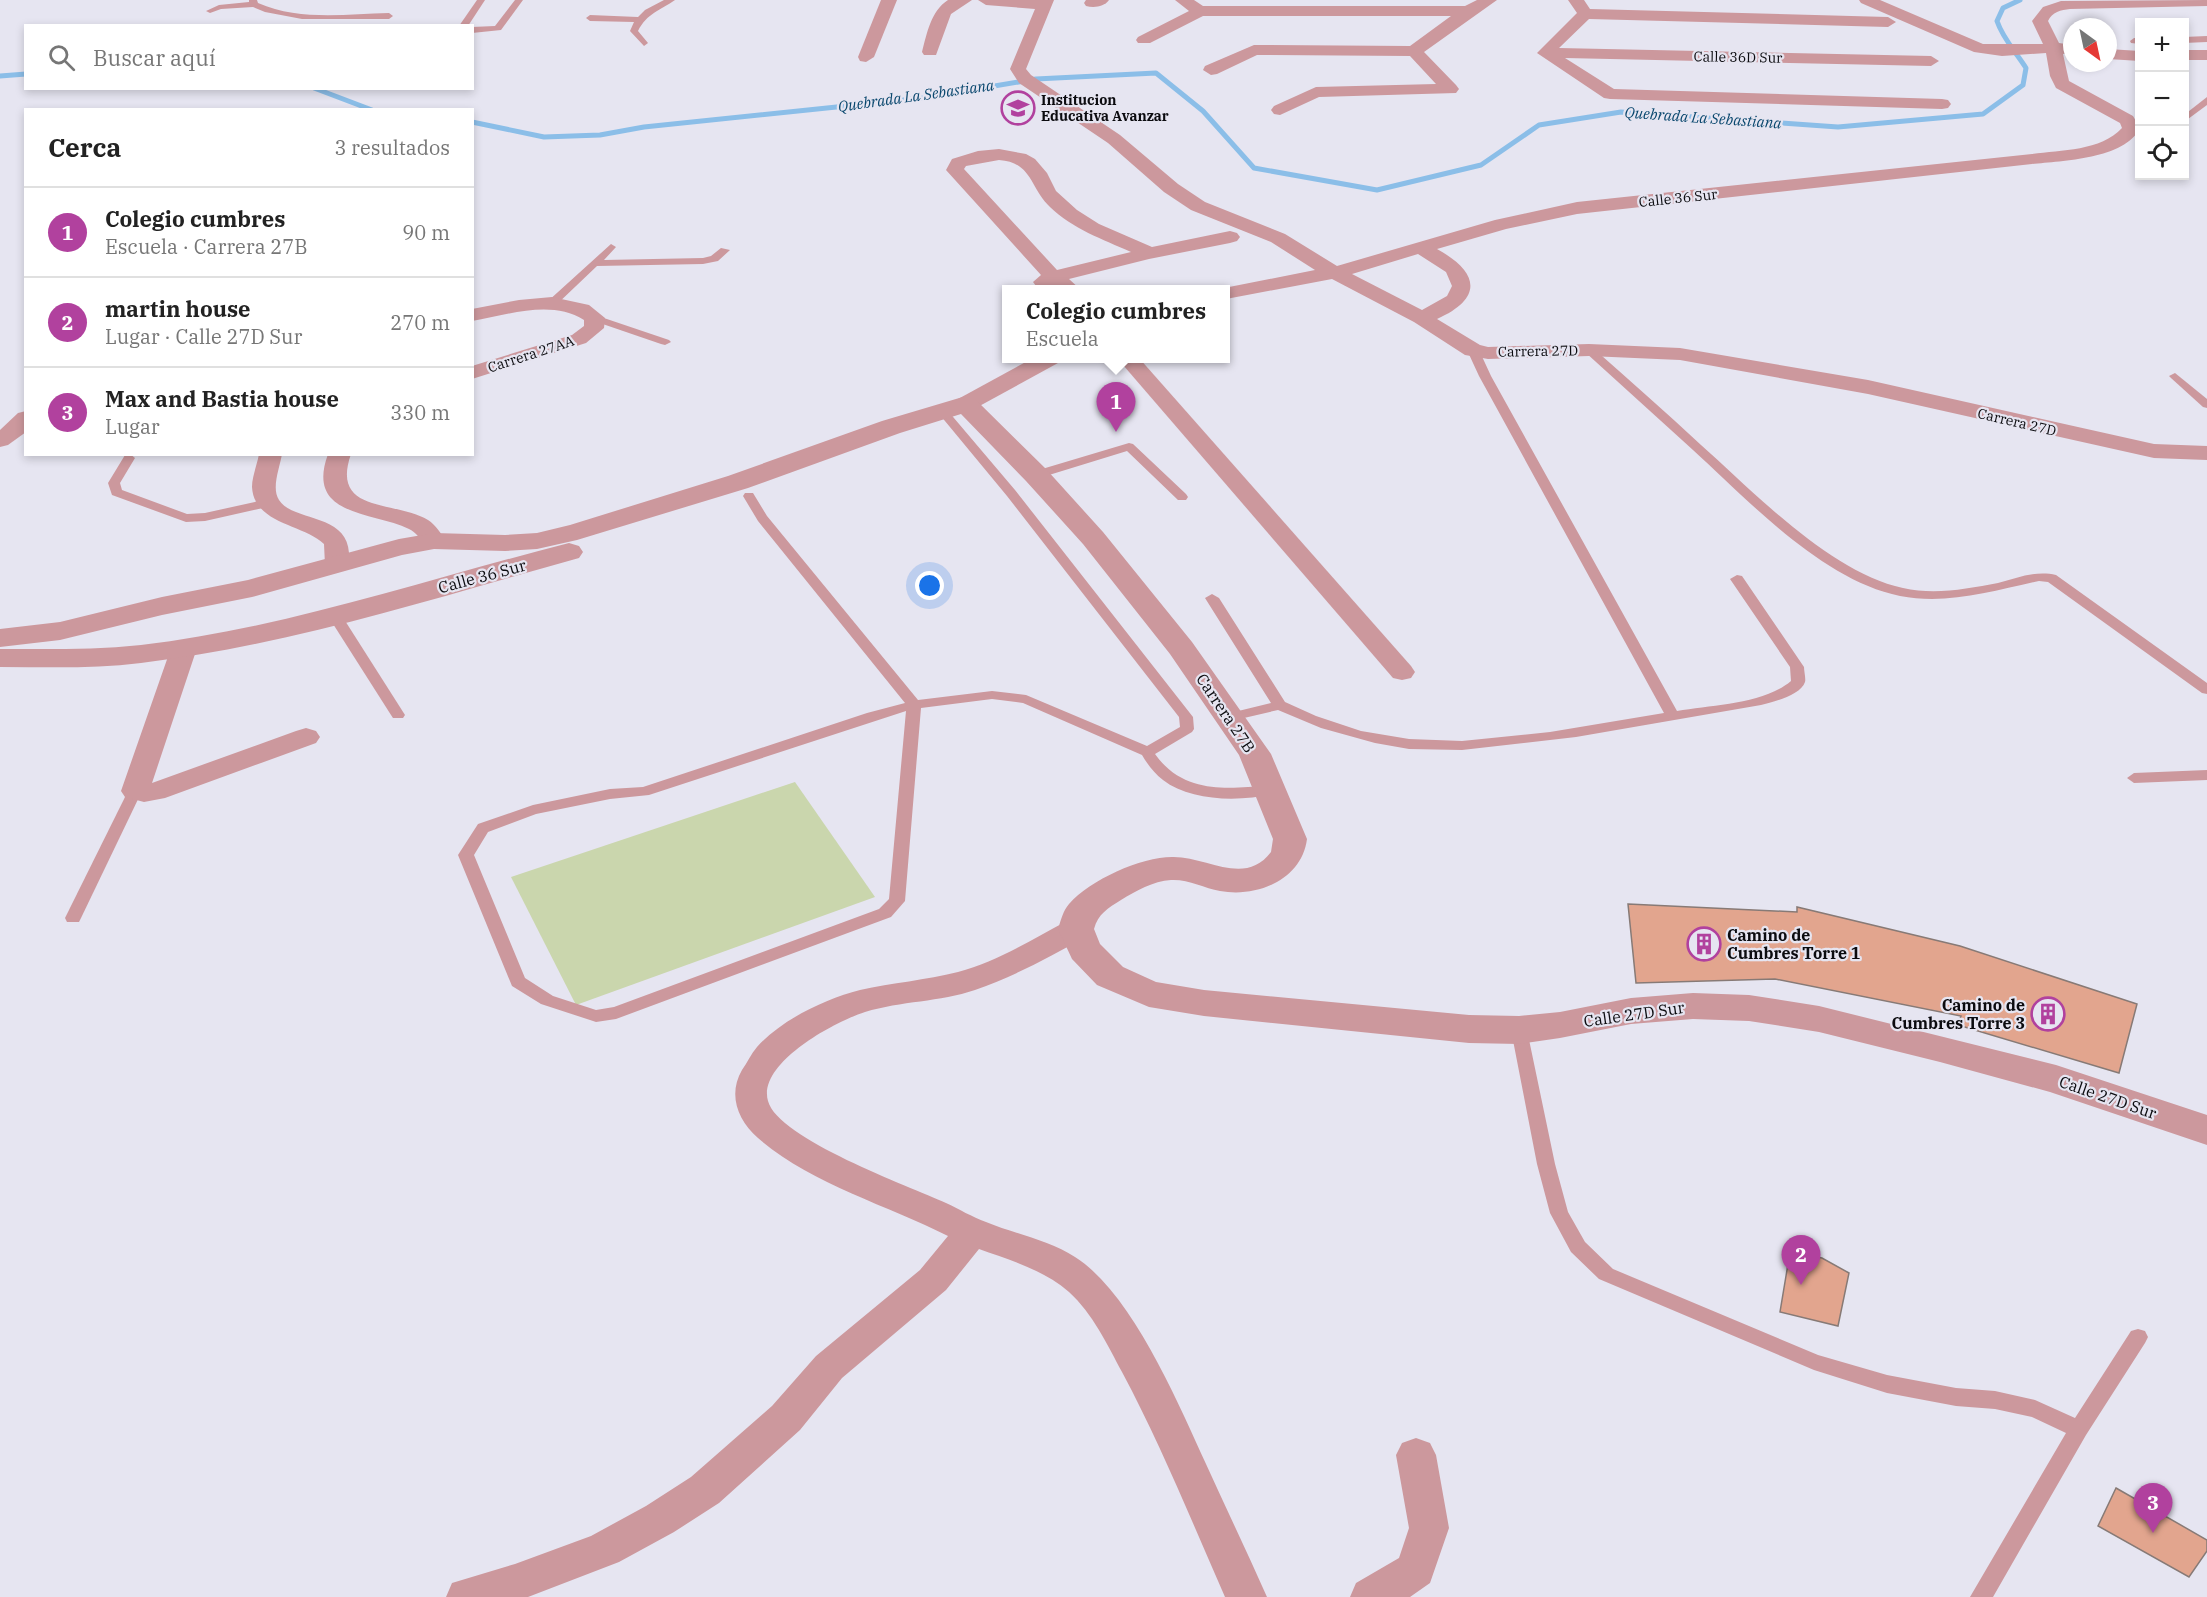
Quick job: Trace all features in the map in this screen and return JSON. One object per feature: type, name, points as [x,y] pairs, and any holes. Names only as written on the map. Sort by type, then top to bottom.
[{"type":"street","points":[[866,57],[890,0]]},
{"type":"street","points":[[986,0],[1045,2]]},
{"type":"street","points":[[1183,0],[1200,11]]},
{"type":"street","points":[[1211,70],[1254,50],[1414,51],[1468,11],[1489,0]]},
{"type":"street","points":[[1867,0],[1969,46],[1991,51],[2047,47],[2063,48]]},
{"type":"street","points":[[930,52],[945,9],[957,1]]},
{"type":"street","points":[[2047,47],[2040,21],[2042,13],[2052,7],[2080,3],[2207,1]]},
{"type":"street","name":"Carrera 27D","points":[[1045,2],[1018,69],[1024,79],[1114,139],[1171,188],[1198,206],[1278,238],[1421,318],[1473,350],[1488,352],[1589,350],[1680,354],[1868,387],[2012,422],[2154,451],[2207,453]]},
{"type":"street","points":[[1888,22],[1580,7],[1545,53],[1610,94],[1942,104]]},
{"type":"street","points":[[1144,40],[1200,11],[1468,11]]},
{"type":"street","name":"Calle 36 Sur","points":[[1230,292],[1336,272],[1536,215],[1577,208],[2032,159],[2103,147],[2126,137],[2131,129],[2127,120],[2062,84],[2057,74],[2057,62],[2047,47]]},
{"type":"street","points":[[2117,52],[2135,47]]},
{"type":"street","points":[[1280,110],[1316,92],[1450,89],[1414,51]]},
{"type":"street","name":"Calle 36D Sur","points":[[1545,53],[1931,62]]},
{"type":"street","points":[[2189,55],[2207,55]]},
{"type":"street","points":[[1149,253],[1136,245],[1095,231],[1071,216],[1044,189],[1035,169],[1020,159],[991,154],[958,163],[956,170],[1048,283],[1149,253],[1230,237]]},
{"type":"street","points":[[1421,248],[1452,267],[1458,275],[1461,289],[1456,299],[1445,308],[1421,318]]},
{"type":"street","points":[[474,315],[551,304],[577,307],[596,318]]},
{"type":"street","name":"Carrera 27AA","points":[[474,372],[579,339],[594,328],[596,318]]},
{"type":"street","name":"Calle 36 Sur","points":[[0,658],[97,658],[184,648],[335,616],[608,542],[749,496],[904,436],[1040,363]]},
{"type":"street","points":[[1131,363],[1402,672]]},
{"type":"street","name":"Calle 36 Sur","points":[[0,638],[60,631],[162,606],[252,588],[399,547],[434,541],[537,541],[577,532],[738,482],[891,427],[955,408]]},
{"type":"street","name":"Carrera 27B","points":[[955,408],[1036,474],[1139,594],[1231,717],[1255,753],[1290,839],[1288,854],[1279,866],[1265,875],[1243,880],[1221,880],[1194,871],[1172,868],[1146,873],[1096,899],[1081,913],[1076,929]]},
{"type":"street","points":[[0,440],[17,429],[24,420]]},
{"type":"street","points":[[270,456],[264,488],[268,503],[279,512],[325,532],[336,542],[337,565]]},
{"type":"street","points":[[339,456],[334,479],[335,487],[344,500],[364,509],[419,525],[434,541],[433,553],[427,566],[405,587],[382,603]]},
{"type":"street","points":[[162,606],[147,620],[142,629],[160,642],[184,648],[135,791],[155,792],[306,736]]},
{"type":"street","points":[[1076,929],[1014,963],[964,982],[859,1002],[822,1017],[792,1036],[768,1056],[751,1084],[752,1104],[768,1128],[797,1149],[834,1169],[972,1232],[1022,1249],[1061,1266],[1082,1282],[1113,1320],[1160,1406],[1246,1597]]},
{"type":"street","name":"Calle 27D Sur","points":[[1076,929],[1085,950],[1110,976],[1149,994],[1204,1003],[1457,1028],[1519,1030],[1560,1025],[1631,1011],[1693,1006],[1749,1008],[1819,1019],[1940,1048],[2056,1079],[2207,1130]]},
{"type":"street","points":[[467,1597],[515,1590],[605,1549],[660,1519],[705,1490],[786,1418],[829,1367],[933,1280],[972,1232]]},
{"type":"street","points":[[1371,1597],[1378,1595],[1416,1570],[1429,1528],[1416,1455]]},
{"type":"lane","points":[[464,24],[481,0]]},
{"type":"lane","points":[[474,30],[498,28],[519,0]]},
{"type":"lane","points":[[644,44],[634,31],[638,20],[651,9],[671,0]]},
{"type":"lane","points":[[210,11],[219,7],[253,2],[269,13],[389,16]]},
{"type":"lane","points":[[590,18],[638,20]]},
{"type":"lane","points":[[2189,40],[2207,39]]},
{"type":"lane","points":[[2189,116],[2207,100]]},
{"type":"lane","points":[[551,304],[611,246]]},
{"type":"lane","points":[[594,263],[704,261],[714,259],[725,250]]},
{"type":"lane","points":[[596,318],[664,342]]},
{"type":"lane","points":[[1473,350],[1485,376],[1673,716]]},
{"type":"lane","points":[[1589,350],[1778,519],[1841,567],[1861,579],[1900,592],[1948,596],[2039,577],[2051,578],[2207,690]]},
{"type":"lane","points":[[2175,376],[2207,405]]},
{"type":"lane","points":[[955,408],[1011,493],[1186,717],[1187,729],[1147,752]]},
{"type":"lane","points":[[1036,474],[1128,447],[1182,497]]},
{"type":"lane","points":[[129,458],[114,483],[116,492],[186,518],[205,517],[268,503]]},
{"type":"lane","points":[[749,496],[762,518],[914,705],[897,901],[885,913],[616,1013],[596,1016],[547,1000],[518,982],[466,855],[483,828],[533,810],[610,794],[644,792],[837,727],[914,705],[992,695],[1026,699],[1147,752],[1154,765],[1185,787],[1213,794],[1237,795],[1271,790]]},
{"type":"lane","points":[[1212,598],[1280,705],[1323,724],[1363,737],[1410,744],[1459,745],[1517,741],[1761,701],[1785,693],[1797,682],[1797,667],[1737,579]]},
{"type":"lane","points":[[335,616],[398,714]]},
{"type":"lane","points":[[1231,717],[1280,705]]},
{"type":"lane","points":[[2133,778],[2207,775]]},
{"type":"lane","points":[[74,918],[135,791]]},
{"type":"lane","points":[[1519,1030],[1546,1164],[1560,1213],[1578,1247],[1606,1274],[1814,1362],[1887,1384],[1956,1397],[1995,1400],[2035,1409],[2079,1429]]},
{"type":"lane","points":[[1981,1597],[2079,1429],[2138,1337]]},
{"type":"green space","points":[[795,782],[875,897],[576,1005],[511,877]]},
{"type":"building","points":[[1628,904],[1797,912],[1797,907],[1960,946],[2137,1004],[2119,1073],[1958,1025],[1961,1016],[1775,979],[1636,983]]},
{"type":"building","points":[[1790,1252],[1822,1258],[1849,1273],[1838,1326],[1780,1312]]},
{"type":"building","points":[[2116,1488],[2207,1540],[2207,1551],[2189,1577],[2098,1526]]},
{"type":"waterway","name":"Quebrada La Sebastiana","points":[[474,122],[544,137],[600,135],[644,127],[923,98],[1036,79],[1156,73],[1203,111],[1254,168],[1377,190],[1481,165],[1539,125],[1621,112],[1838,127],[1983,114],[2023,85],[2026,68],[2006,40],[1997,21],[2003,8],[2020,0]]},
{"type":"waterway","points":[[0,76],[24,74]]},
{"type":"waterway","points":[[319,90],[367,108]]},
{"type":"place","name":"Institucion Educativa Avanzar","points":[[1018,108]]},
{"type":"place","name":"Colegio cumbres","points":[[1116,432]]},
{"type":"place","name":"Camino de Cumbres Torre 1","points":[[1704,944]]},
{"type":"place","name":"Camino de Cumbres Torre 3","points":[[2048,1014]]},
{"type":"place","name":"martin house","points":[[1801,1285]]},
{"type":"place","name":"Max and Bastia house","points":[[2153,1533]]}]
